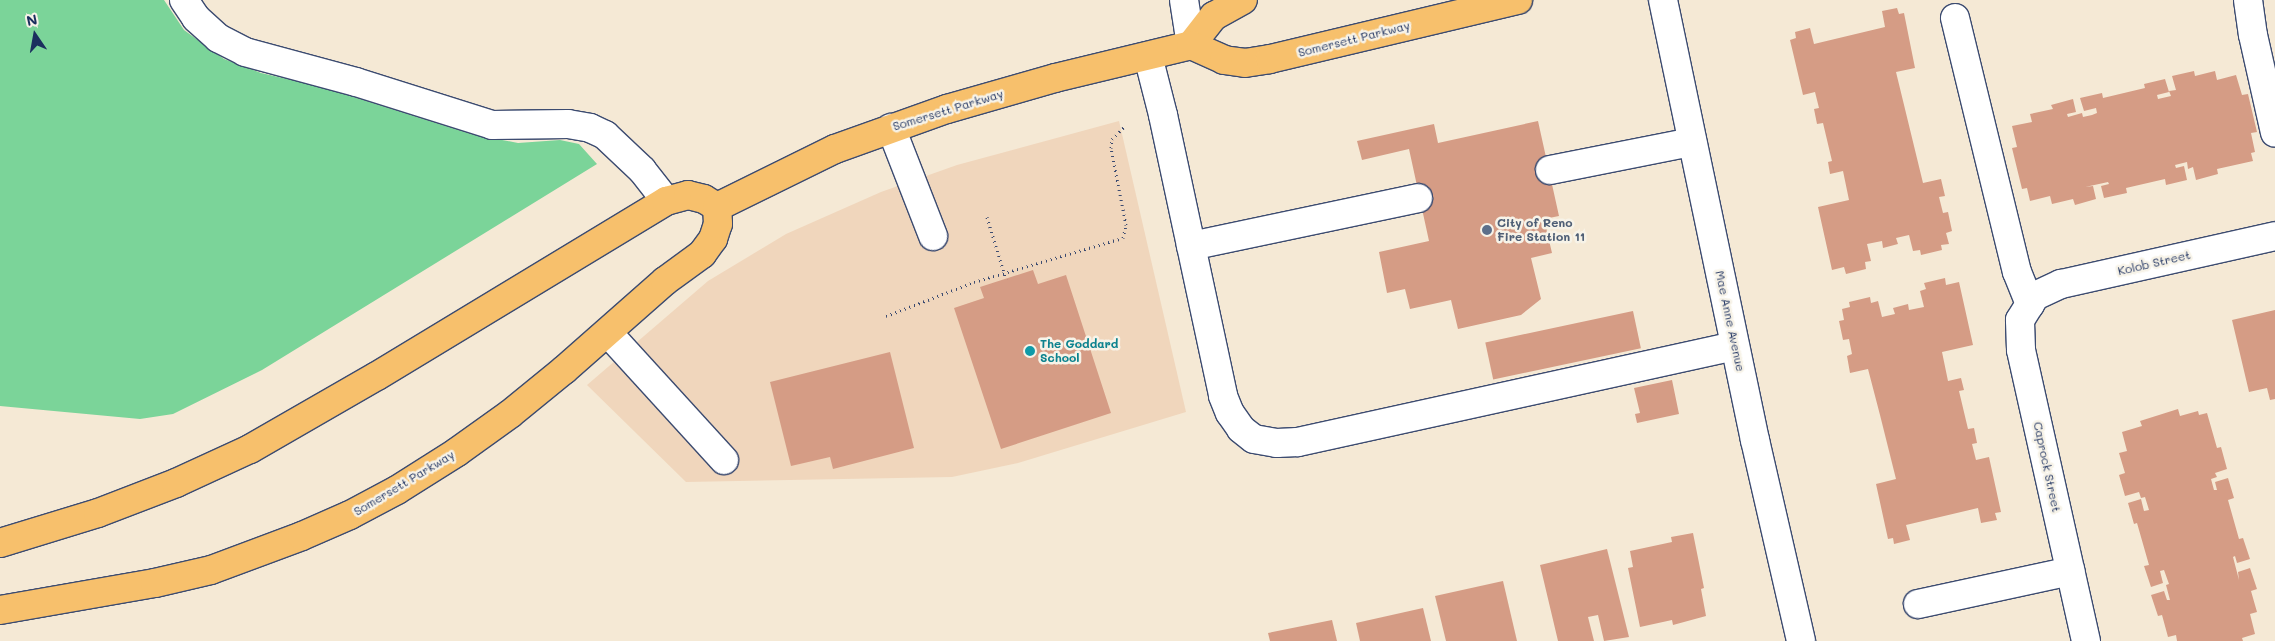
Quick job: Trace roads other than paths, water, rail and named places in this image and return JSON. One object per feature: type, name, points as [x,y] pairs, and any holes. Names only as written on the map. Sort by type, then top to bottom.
[{"type":"main road","points":[[1191,45],[1214,16],[1243,0]]},
{"type":"main road","name":"Somersett Parkway","points":[[0,610],[155,583],[211,570],[249,557],[350,515],[397,490],[457,452],[510,414],[608,333],[646,297],[702,254],[713,239],[718,224],[718,207],[808,161],[891,128],[1011,90],[1191,45],[1224,60],[1245,63],[1518,0]]},
{"type":"main road","points":[[0,543],[105,510],[176,483],[250,449],[377,376],[666,201],[688,195],[704,199],[718,207]]},
{"type":"street","points":[[184,0],[196,18],[218,38],[245,52],[356,82],[492,124],[568,124],[590,128],[606,135],[642,170],[666,201]]},
{"type":"street","points":[[1184,0],[1191,45]]},
{"type":"street","name":"Mae Anne Avenue","points":[[1662,0],[1735,346],[1801,641]]},
{"type":"street","points":[[2248,0],[2253,35],[2275,134]]},
{"type":"street","points":[[1955,18],[2017,272],[2033,300]]},
{"type":"street","points":[[1148,56],[1223,396],[1230,413],[1241,428],[1254,439],[1270,442],[1298,442],[1735,346]]},
{"type":"street","points":[[891,128],[933,236]]},
{"type":"street","points":[[1550,170],[1692,142]]},
{"type":"street","points":[[1191,246],[1418,198]]},
{"type":"street","name":"Kolob Street","points":[[2033,300],[2061,284],[2275,236]]},
{"type":"street","name":"Caprock Street","points":[[2033,300],[2020,320],[2021,350],[2086,641]]},
{"type":"street","points":[[608,333],[724,460]]},
{"type":"street","points":[[1918,604],[2070,571]]},
{"type":"place","name":"City of Reno Fire Station 11","points":[[1487,230]]},
{"type":"place","name":"The Goddard School","points":[[1030,351]]}]
